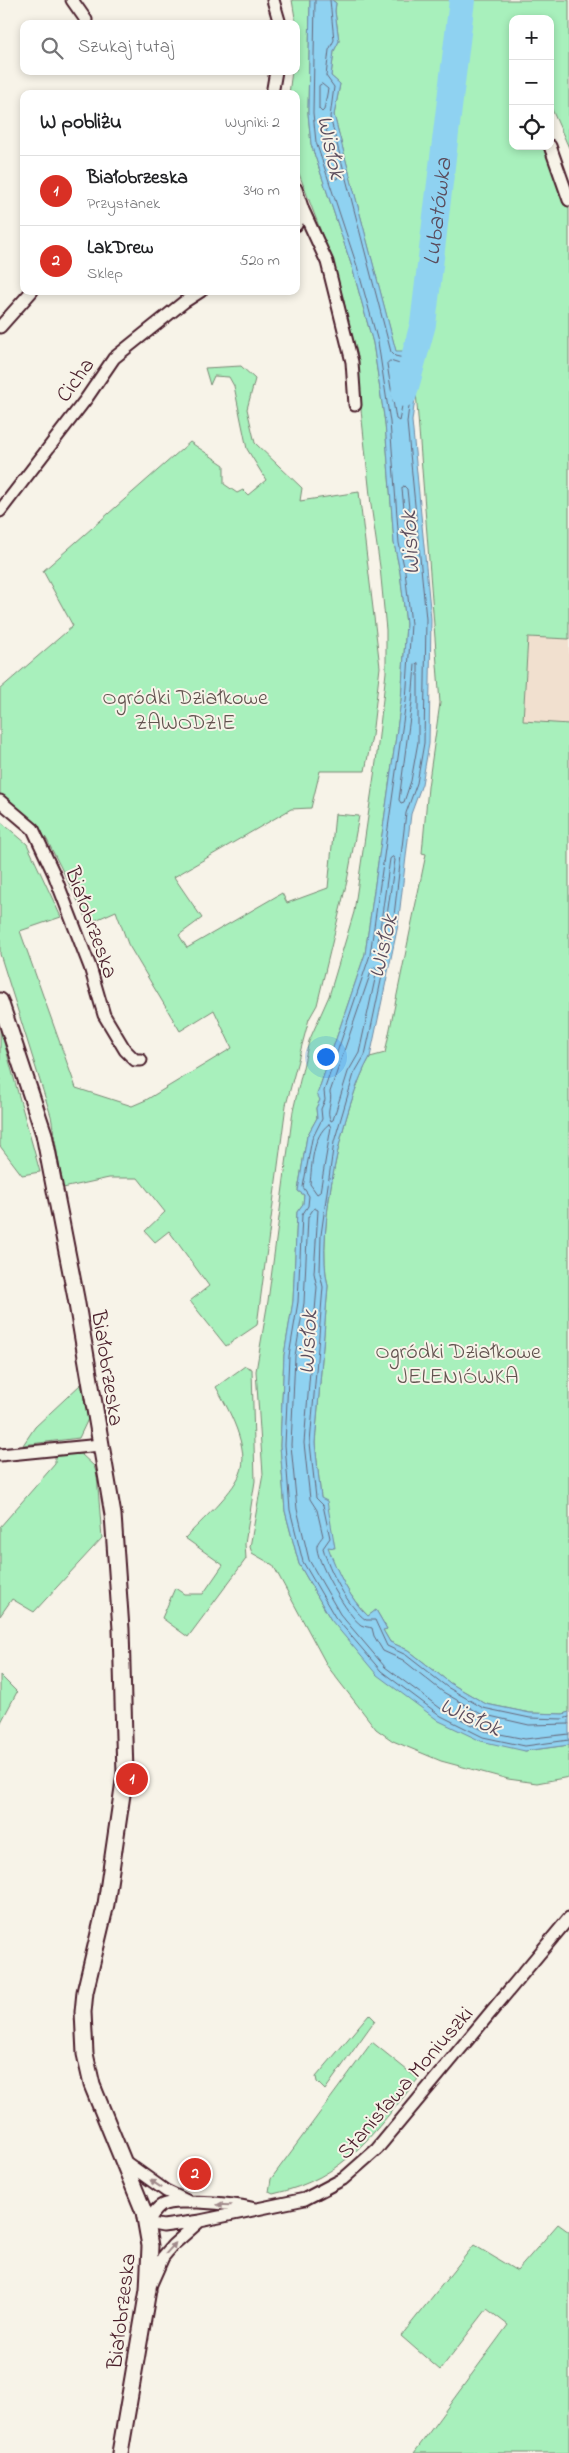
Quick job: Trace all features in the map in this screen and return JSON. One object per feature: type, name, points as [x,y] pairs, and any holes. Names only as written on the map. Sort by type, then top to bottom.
[{"type":"street","points":[[72,0],[86,20]]},
{"type":"street","points":[[273,0],[279,20]]},
{"type":"street","points":[[273,90],[275,75]]},
{"type":"street","points":[[551,150],[569,200]]},
{"type":"street","points":[[300,201],[327,262],[352,362],[355,404]]},
{"type":"street","points":[[300,216],[303,210]]},
{"type":"street","points":[[0,327],[28,295]]},
{"type":"street","name":"Cicha","points":[[0,511],[86,399],[114,358],[195,295]]},
{"type":"street","name":"Białobrzeska","points":[[0,801],[33,829],[54,874],[90,967],[97,998],[104,1015],[125,1050],[135,1060],[141,1060]]},
{"type":"street","name":"Białobrzeska","points":[[0,1001],[44,1134],[76,1298],[114,1524],[122,1629],[125,1774],[106,1904],[85,1992],[83,2027],[85,2054],[92,2085],[147,2223],[150,2246],[148,2290],[120,2453]]},
{"type":"street","points":[[0,1455],[100,1445]]},
{"type":"street","name":"Stanisława Moniuszki","points":[[148,2290],[163,2257],[173,2245],[200,2221],[305,2199],[343,2180],[362,2164],[377,2150],[569,1918]]},
{"type":"street","points":[[124,2162],[166,2191],[191,2202]]},
{"type":"street","points":[[200,2221],[163,2226],[147,2223],[158,2208],[165,2204],[191,2202],[257,2209]]},
{"type":"shaded area","points":[[528,637],[569,639],[569,724],[523,721]]},
{"type":"green space","points":[[292,0],[310,0],[308,113],[311,144],[352,267],[373,343],[385,423],[394,543],[400,572],[406,624],[401,701],[365,954],[319,1089],[320,1100],[316,1108],[317,1118],[307,1136],[298,1191],[304,1195],[303,1204],[297,1212],[293,1302],[284,1355],[280,1445],[285,1511],[299,1564],[331,1620],[525,1751],[569,1745],[569,1777],[537,1783],[508,1779],[441,1761],[393,1741],[376,1729],[328,1667],[273,1565],[252,1553],[250,1547],[263,1474],[256,1371],[268,1301],[293,1111],[309,1041],[329,996],[354,912],[376,762],[386,672],[386,630],[380,567],[371,505],[355,353],[344,302],[320,229],[300,176],[300,90],[290,90],[291,75],[300,75],[300,20],[295,20]]},
{"type":"green space","name":"Ogródki Działkowe JELENIÓWKA","points":[[332,0],[569,0],[569,148],[554,114],[554,15],[509,15],[509,150],[554,150],[569,183],[569,639],[528,637],[523,721],[569,724],[569,1712],[563,1714],[530,1713],[486,1704],[450,1683],[408,1650],[390,1642],[383,1630],[387,1629],[376,1610],[368,1616],[349,1592],[327,1546],[334,1548],[321,1498],[315,1443],[328,1286],[325,1263],[325,1235],[328,1203],[341,1136],[360,1078],[370,1057],[385,1053],[426,854],[422,853],[428,787],[440,703],[413,352],[396,352],[334,115],[340,84],[331,76],[334,51],[339,41],[335,11],[336,3]]},
{"type":"green space","name":"Ogródki Działkowe ZAWODZIE","points":[[241,366],[255,379],[247,409],[255,443],[302,488],[300,501],[359,492],[380,667],[372,736],[365,771],[320,771],[311,808],[291,809],[174,877],[202,918],[179,935],[187,948],[282,893],[287,903],[328,888],[335,814],[359,816],[347,881],[317,1005],[309,1019],[286,1105],[257,1325],[226,1346],[190,1301],[209,1286],[169,1231],[155,1242],[145,1231],[165,1212],[138,1178],[109,1178],[63,1188],[51,1116],[0,954],[0,821],[27,844],[61,917],[20,931],[76,1088],[132,1106],[146,1100],[232,1048],[214,1010],[180,1031],[128,944],[116,911],[89,923],[46,838],[0,798],[0,689],[73,626],[43,571],[190,442],[224,465],[224,484],[237,493],[243,490],[248,495],[266,480],[247,449],[234,386],[229,377],[214,376],[210,385],[205,368]]},
{"type":"green space","points":[[0,1028],[40,1172],[22,1175],[0,1146]]},
{"type":"green space","points":[[245,1366],[252,1369],[255,1481],[245,1544],[246,1559],[188,1637],[162,1618],[175,1588],[184,1594],[203,1594],[223,1565],[185,1538],[223,1499],[240,1474],[243,1464],[243,1453],[237,1429],[216,1387]]},
{"type":"green space","points":[[81,1384],[88,1419],[79,1438],[23,1445],[35,1427]]},
{"type":"green space","points":[[81,1454],[94,1466],[97,1475],[102,1538],[34,1612],[12,1599],[0,1616],[0,1527],[55,1464],[55,1455]]},
{"type":"green space","points":[[0,1675],[17,1692],[0,1724]]},
{"type":"green space","points":[[369,2014],[375,2020],[325,2090],[317,2082],[316,2077]]},
{"type":"green space","points":[[372,2042],[418,2079],[372,2135],[339,2165],[320,2177],[298,2187],[273,2194],[269,2192],[271,2179]]},
{"type":"green space","points":[[558,2224],[569,2232],[569,2453],[414,2453],[508,2325],[487,2309],[440,2370],[401,2336],[474,2245],[517,2271]]},
{"type":"water","name":"Wisłok","points":[[310,0],[332,0],[336,3],[335,11],[339,41],[334,51],[331,76],[340,84],[334,115],[396,351],[413,351],[416,391],[412,421],[431,619],[429,744],[422,784],[411,814],[398,925],[370,1057],[350,1105],[341,1136],[328,1203],[325,1263],[328,1286],[315,1443],[321,1498],[327,1501],[335,1548],[328,1547],[339,1574],[355,1602],[368,1616],[376,1610],[387,1629],[383,1630],[390,1642],[408,1650],[450,1683],[486,1704],[530,1713],[563,1714],[569,1712],[569,1745],[525,1751],[481,1741],[439,1721],[377,1675],[331,1620],[299,1564],[285,1511],[280,1445],[284,1355],[293,1301],[297,1212],[303,1204],[304,1195],[298,1191],[307,1136],[317,1118],[316,1108],[320,1100],[317,1094],[365,954],[401,701],[406,624],[400,572],[394,543],[385,423],[373,343],[352,267],[311,144],[308,113]]},
{"type":"waterway","name":"Lubatówka","points":[[404,394],[423,324],[462,0]]},
{"type":"place","name":"Białobrzeska","points":[[132,1779]]},
{"type":"place","name":"LakDrew","points":[[195,2174]]}]
